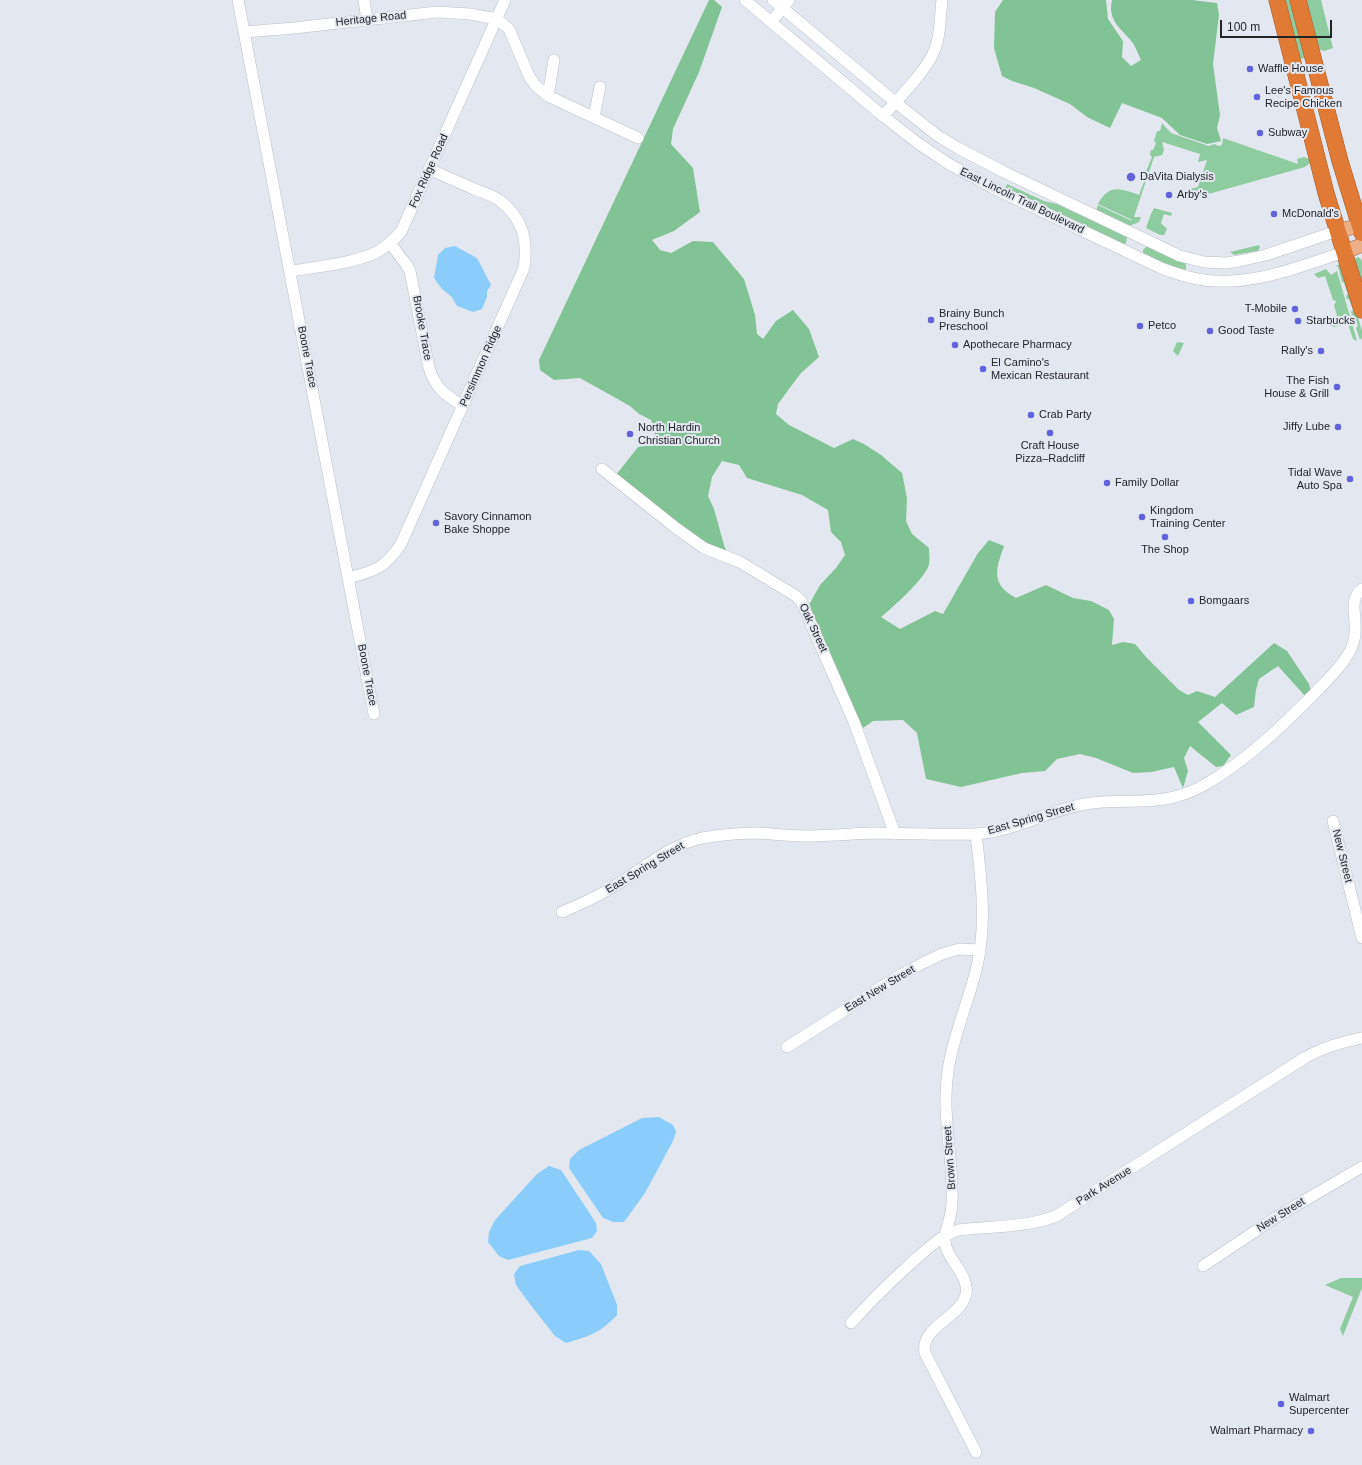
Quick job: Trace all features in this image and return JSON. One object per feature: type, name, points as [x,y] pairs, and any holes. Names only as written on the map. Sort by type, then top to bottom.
[{"type":"highway","points":[[1277,0],[1337,231],[1362,310]]},
{"type":"highway","points":[[1298,0],[1340,162],[1361,228]]},
{"type":"main road","points":[[1337,231],[1361,228]]},
{"type":"main road","points":[[1344,252],[1362,245]]},
{"type":"street","name":"Boone Trace","points":[[238,0],[291,271],[374,714]]},
{"type":"street","points":[[364,0],[367,20]]},
{"type":"street","name":"Fox Ridge Road","points":[[291,271],[363,258],[378,252],[390,243],[400,232],[505,0]]},
{"type":"street","name":"East Lincoln Trail Boulevard","points":[[745,0],[883,116],[919,144],[965,173],[1143,260],[1184,276],[1218,282],[1246,280],[1274,274],[1344,252]]},
{"type":"street","name":"East Lincoln Trail Boulevard","points":[[774,0],[786,4],[894,102],[938,136],[978,159],[1170,252],[1193,260],[1216,263],[1239,261],[1268,254],[1337,231]]},
{"type":"street","points":[[883,116],[924,67],[935,50],[942,0]]},
{"type":"street","points":[[771,22],[786,4]]},
{"type":"street","name":"Heritage Road","points":[[244,32],[437,12],[470,14],[497,19]]},
{"type":"street","points":[[497,19],[509,29],[529,76],[535,85],[548,96],[638,138]]},
{"type":"street","points":[[548,96],[554,60]]},
{"type":"street","points":[[594,117],[600,87]]},
{"type":"street","name":"Persimmon Ridge","points":[[348,578],[381,567],[392,557],[400,544],[520,280],[525,261],[526,239],[520,223],[510,209],[498,200],[429,169]]},
{"type":"street","name":"Brooke Trace","points":[[390,243],[410,271],[429,368],[432,376],[437,386],[445,395],[463,406]]},
{"type":"street","name":"Oak Street","points":[[602,469],[676,528],[704,548],[740,562],[796,596],[801,601],[854,722],[895,834]]},
{"type":"street","name":"East Spring Street","points":[[562,912],[597,896],[679,846],[701,838],[756,833],[804,836],[976,834],[999,830],[1073,806],[1092,803],[1152,801],[1176,798],[1186,794],[1231,768],[1277,731],[1330,678],[1346,658],[1352,644],[1355,630],[1354,603],[1357,593],[1362,589]]},
{"type":"street","name":"New Street","points":[[1333,821],[1362,938]]},
{"type":"street","name":"Brown Street","points":[[945,1236],[949,1224],[952,1204],[947,1114],[948,1070],[977,967],[980,950],[982,919],[976,834]]},
{"type":"street","name":"East New Street","points":[[787,1047],[902,974],[923,963],[942,954],[959,949],[980,950]]},
{"type":"street","name":"Park Avenue","points":[[850,1323],[898,1275],[935,1242],[945,1236],[958,1230],[1026,1224],[1056,1216],[1306,1057],[1331,1045],[1362,1038]]},
{"type":"street","name":"New Street","points":[[1203,1266],[1278,1216],[1362,1167]]},
{"type":"street","points":[[945,1236],[947,1249],[966,1284],[966,1293],[964,1301],[960,1307],[931,1332],[925,1341],[924,1347],[925,1353],[976,1452]]},
{"type":"green space","points":[[709,0],[714,0],[722,7],[699,72],[673,129],[671,144],[693,168],[700,212],[674,231],[652,240],[660,250],[671,253],[693,241],[713,242],[744,279],[755,315],[757,334],[763,339],[776,321],[793,310],[809,329],[819,357],[801,373],[778,404],[776,414],[789,425],[834,448],[853,439],[864,444],[881,455],[902,473],[907,498],[906,521],[912,534],[929,548],[929,564],[927,570],[916,584],[881,617],[900,629],[935,611],[943,614],[978,553],[989,540],[1004,546],[997,569],[997,575],[1002,587],[1008,593],[1016,598],[1046,585],[1073,598],[1091,601],[1109,610],[1114,619],[1112,645],[1123,642],[1135,644],[1179,690],[1188,695],[1197,691],[1215,697],[1274,643],[1287,651],[1309,684],[1311,692],[1305,696],[1278,666],[1259,679],[1254,707],[1236,715],[1222,703],[1198,722],[1231,755],[1223,766],[1216,767],[1190,746],[1184,758],[1188,771],[1183,788],[1174,767],[1151,772],[1133,773],[1096,758],[1080,754],[1057,759],[1045,771],[1022,773],[961,787],[926,779],[917,733],[903,720],[873,721],[863,728],[809,605],[820,585],[836,568],[845,555],[841,542],[831,532],[828,510],[802,495],[747,478],[739,465],[722,461],[712,477],[708,496],[714,509],[727,553],[704,544],[616,475],[638,447],[654,445],[655,432],[651,420],[639,414],[630,406],[580,378],[554,380],[540,370],[539,360]]},
{"type":"green space","points":[[1003,0],[1106,0],[1108,19],[1123,41],[1122,57],[1131,66],[1141,60],[1133,43],[1116,24],[1112,14],[1112,0],[1192,0],[1217,3],[1219,15],[1213,64],[1220,115],[1217,128],[1221,141],[1207,144],[1180,135],[1162,118],[1122,103],[1110,128],[1087,117],[1070,104],[1002,76],[994,48],[995,12]]},
{"type":"green space","points":[[1282,0],[1293,0],[1306,55],[1305,58],[1300,59]]},
{"type":"green space","points":[[1306,0],[1321,0],[1333,48],[1324,51],[1318,49]]},
{"type":"green space","points":[[1162,123],[1171,133],[1209,146],[1214,144],[1219,146],[1222,145],[1223,138],[1298,164],[1297,159],[1304,157],[1309,159],[1310,163],[1305,167],[1194,198],[1190,194],[1190,189],[1198,187],[1207,160],[1198,162],[1200,154],[1162,142],[1164,150],[1162,155],[1154,157],[1134,217],[1141,217],[1139,222],[1129,226],[1096,212],[1098,205],[1132,221],[1098,204],[1102,197],[1111,190],[1116,189],[1139,195],[1144,182],[1142,181],[1152,157],[1150,155],[1151,150],[1153,150],[1156,143],[1154,141],[1157,131],[1160,131]]},
{"type":"green space","points":[[1007,184],[1044,201],[1061,205],[1127,237],[1126,243],[1123,245],[1005,189]]},
{"type":"green space","points":[[1154,208],[1172,213],[1171,216],[1164,214],[1161,223],[1167,229],[1164,235],[1160,235],[1146,228]]},
{"type":"green space","points":[[1259,245],[1260,247],[1258,251],[1234,255],[1230,252]]},
{"type":"green space","points":[[1147,246],[1185,262],[1186,269],[1181,272],[1143,255],[1143,250]]},
{"type":"green space","points":[[1358,257],[1362,262],[1362,284],[1355,261]]},
{"type":"green space","points":[[1336,265],[1341,265],[1348,282],[1362,331],[1362,338],[1360,340],[1356,328],[1358,326],[1351,312],[1353,310],[1349,299],[1347,299],[1346,296],[1348,294]]},
{"type":"green space","points":[[1326,269],[1331,275],[1337,271],[1357,341],[1353,339],[1348,324],[1334,327],[1330,325],[1330,319],[1337,316],[1334,305],[1336,301],[1333,300],[1325,276],[1318,278],[1314,274]]},
{"type":"green space","points":[[1177,342],[1184,343],[1178,356],[1173,351]]},
{"type":"green space","points":[[1341,1278],[1362,1278],[1362,1288],[1343,1336],[1340,1329],[1353,1297],[1325,1285]]},
{"type":"water","points":[[455,246],[477,258],[491,285],[487,291],[487,297],[482,309],[473,312],[457,306],[452,297],[442,289],[434,278],[438,255],[445,248]]},
{"type":"water","points":[[659,1117],[673,1125],[676,1132],[673,1141],[645,1193],[624,1222],[613,1222],[603,1218],[569,1168],[570,1159],[579,1150],[642,1118]]},
{"type":"water","points":[[549,1166],[561,1170],[596,1223],[597,1231],[592,1238],[508,1260],[499,1256],[488,1242],[489,1232],[495,1220],[537,1174]]},
{"type":"water","points":[[579,1250],[589,1251],[601,1264],[617,1305],[617,1315],[600,1330],[566,1343],[555,1336],[529,1303],[516,1285],[514,1274],[520,1266]]},
{"type":"place","name":"Waffle House","points":[[1250,69]]},
{"type":"place","name":"Lee's Famous Recipe Chicken","points":[[1257,97]]},
{"type":"place","name":"Subway","points":[[1260,133]]},
{"type":"place","name":"DaVita Dialysis","points":[[1131,177]]},
{"type":"place","name":"Arby's","points":[[1169,195]]},
{"type":"place","name":"McDonald's","points":[[1274,214]]},
{"type":"place","name":"T-Mobile","points":[[1295,309]]},
{"type":"place","name":"Brainy Bunch Preschool","points":[[931,320]]},
{"type":"place","name":"Starbucks","points":[[1298,321]]},
{"type":"place","name":"Petco","points":[[1140,326]]},
{"type":"place","name":"Good Taste","points":[[1210,331]]},
{"type":"place","name":"Apothecare Pharmacy","points":[[955,345]]},
{"type":"place","name":"Rally's","points":[[1321,351]]},
{"type":"place","name":"El Camino's Mexican Restaurant","points":[[983,369]]},
{"type":"place","name":"The Fish House & Grill","points":[[1337,387]]},
{"type":"place","name":"Crab Party","points":[[1031,415]]},
{"type":"place","name":"Jiffy Lube","points":[[1338,427]]},
{"type":"place","name":"Craft House Pizza–Radcliff","points":[[1050,433]]},
{"type":"place","name":"North Hardin Christian Church","points":[[630,434]]},
{"type":"place","name":"Tidal Wave Auto Spa","points":[[1350,479]]},
{"type":"place","name":"Family Dollar","points":[[1107,483]]},
{"type":"place","name":"Kingdom Training Center","points":[[1142,517]]},
{"type":"place","name":"Savory Cinnamon Bake Shoppe","points":[[436,523]]},
{"type":"place","name":"The Shop","points":[[1165,537]]},
{"type":"place","name":"Bomgaars","points":[[1191,601]]},
{"type":"place","name":"Walmart Supercenter","points":[[1281,1404]]},
{"type":"place","name":"Walmart Pharmacy","points":[[1311,1431]]}]
